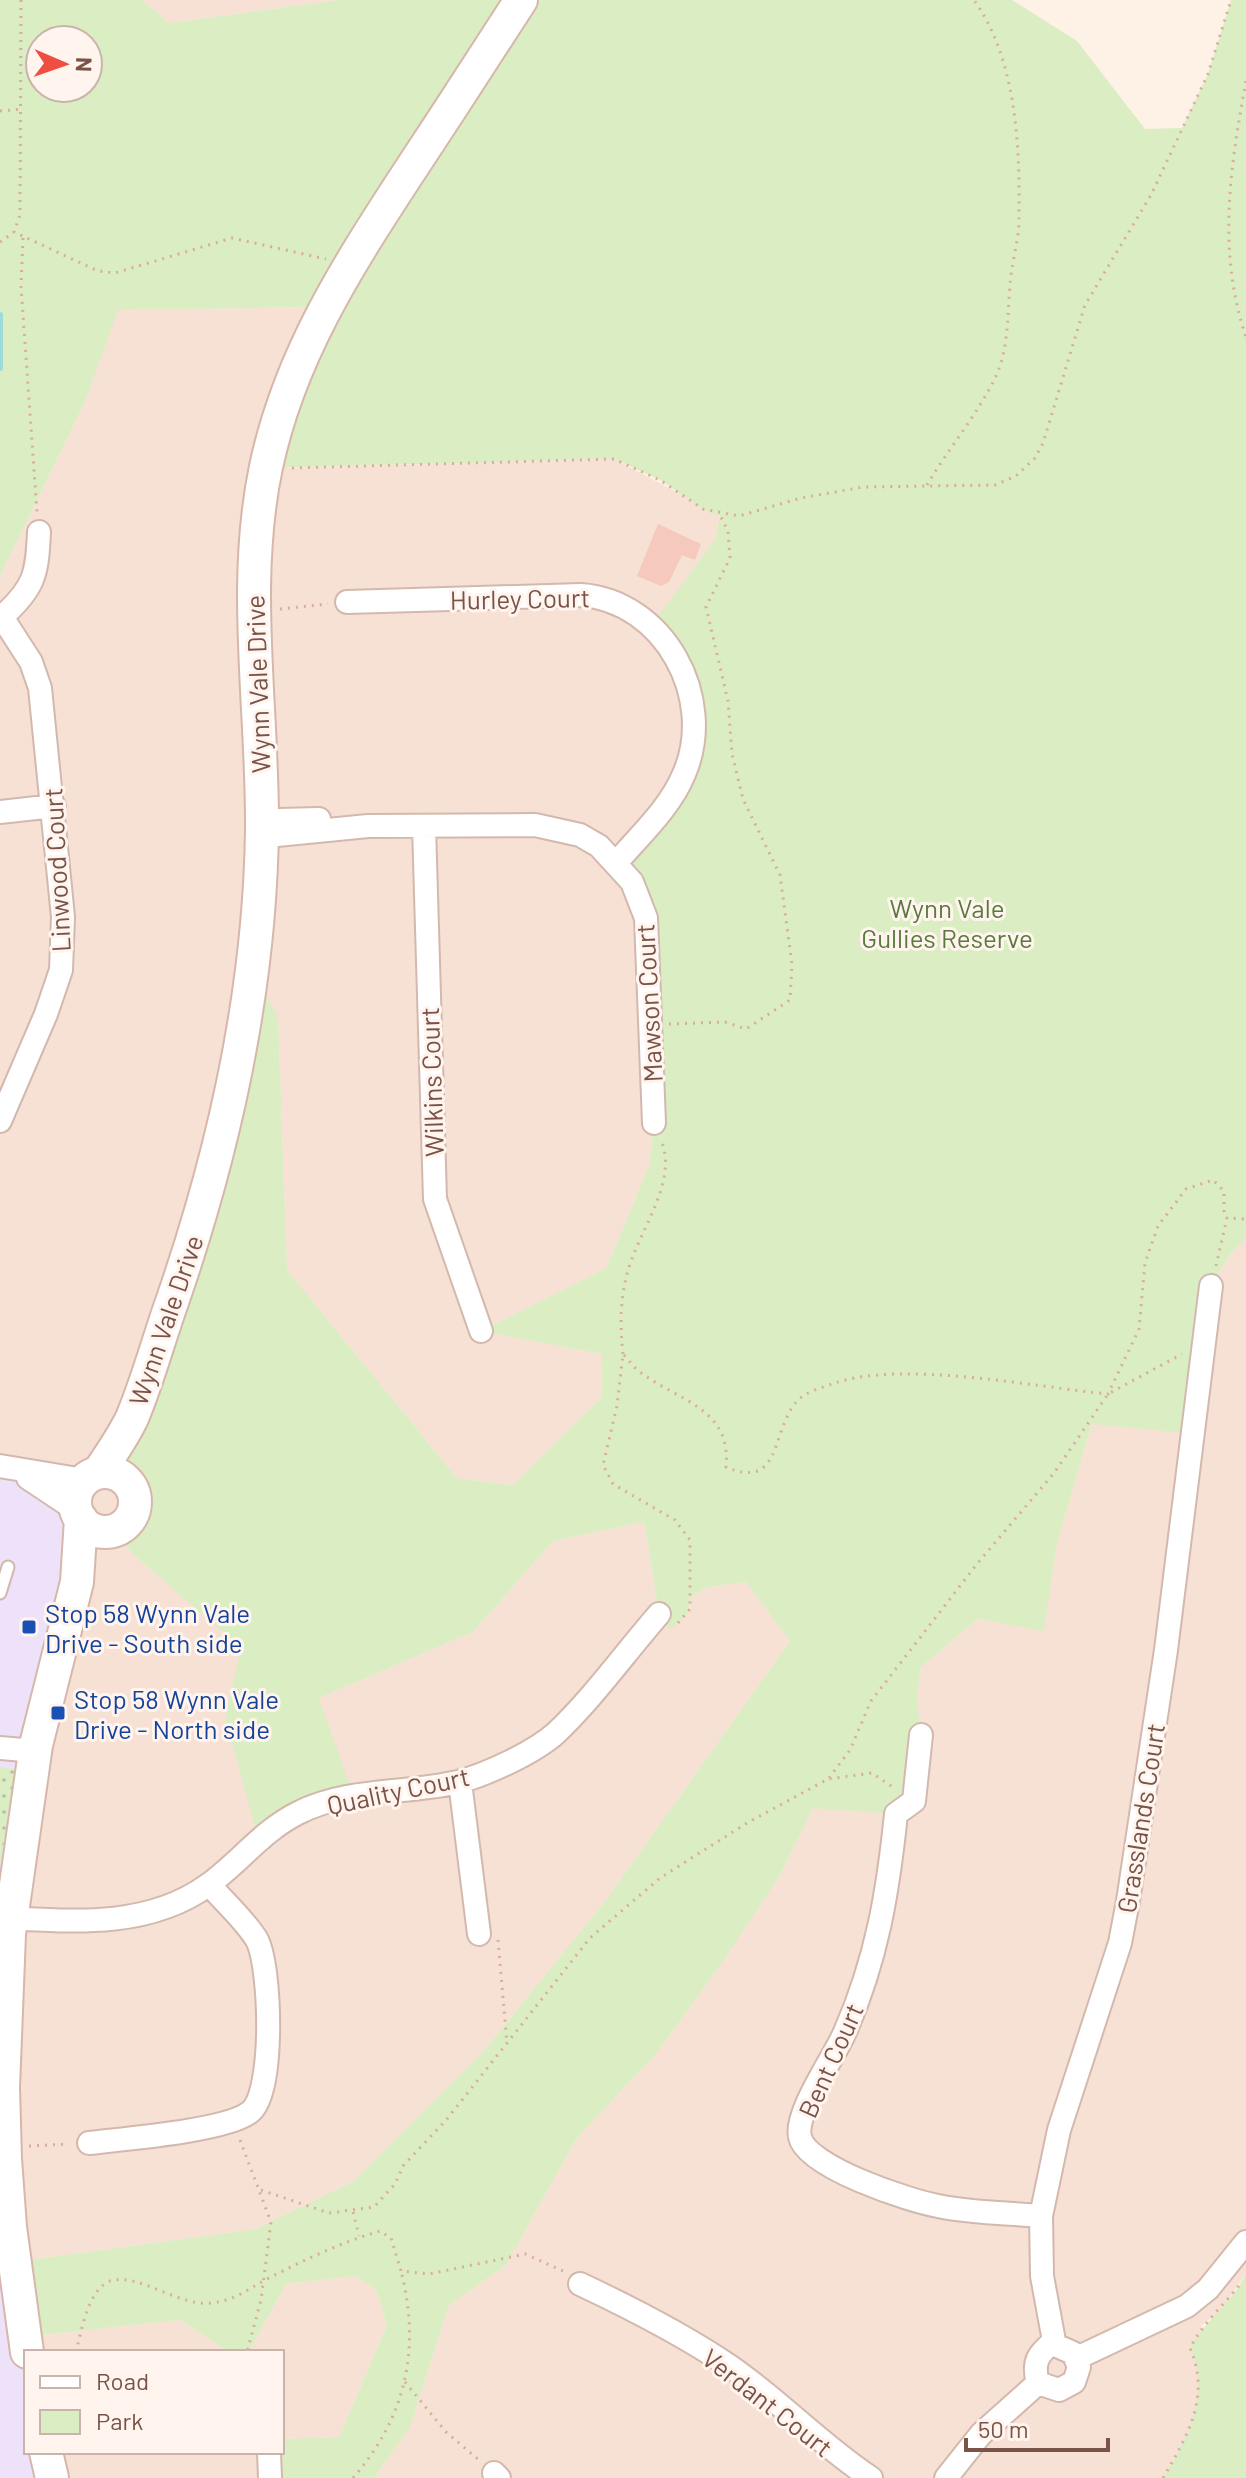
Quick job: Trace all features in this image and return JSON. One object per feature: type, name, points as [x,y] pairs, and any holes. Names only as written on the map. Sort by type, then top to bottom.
[{"type":"main road","name":"Wynn Vale Drive","points":[[26,2350],[9,2303],[4,2005],[10,1918],[35,1751],[77,1582],[85,1495],[131,1420],[186,1262],[232,1093],[252,975],[262,828],[254,582],[261,498],[274,432],[289,385],[318,318],[349,264],[521,0]]},
{"type":"main road","name":"Wynn Vale Drive","points":[[131,1420],[131,1485]]},
{"type":"main road","points":[[117,1474],[131,1485],[135,1509],[127,1523],[113,1531],[95,1530],[85,1495],[117,1474]]},
{"type":"main road","name":"Wynn Vale Drive","points":[[77,1582],[113,1531]]},
{"type":"main road","points":[[46,2454],[52,2478]]},
{"type":"street","name":"Linwood Court","points":[[0,1121],[9,1071],[46,1014],[61,970],[63,917],[40,688],[31,662],[2,615],[27,594],[37,569],[39,532]]},
{"type":"street","name":"Hurley Court","points":[[347,602],[581,595],[618,603],[646,619],[660,633],[682,670],[692,711],[692,752],[684,776],[666,806],[617,862]]},
{"type":"street","points":[[0,812],[54,806]]},
{"type":"street","name":"Mawson Court","points":[[262,828],[277,835],[368,826],[556,827],[580,835],[617,862],[632,882],[646,918],[654,1123]]},
{"type":"street","name":"Wilkins Court","points":[[424,826],[435,1199],[481,1331]]},
{"type":"street","name":"Grasslands Court","points":[[1054,2341],[1042,2276],[1041,2216],[1059,2130],[1120,1943],[1128,1901],[1166,1650],[1211,1286]]},
{"type":"street","points":[[8,1469],[85,1495]]},
{"type":"street","points":[[8,1469],[85,1495]]},
{"type":"street","name":"Quality Court","points":[[10,1918],[84,1923],[146,1914],[170,1907],[209,1884],[258,1838],[300,1812],[346,1798],[460,1782],[506,1763],[554,1735],[659,1614]]},
{"type":"street","name":"Bent Court","points":[[921,1735],[914,1801],[896,1814],[882,1927],[845,2033],[803,2117],[799,2137],[807,2151],[819,2159],[862,2182],[892,2192],[937,2206],[1041,2216]]},
{"type":"street","points":[[0,1748],[35,1751]]},
{"type":"street","points":[[460,1782],[479,1934]]},
{"type":"street","points":[[89,2143],[177,2133],[231,2119],[250,2113],[262,2095],[267,2053],[265,1980],[257,1941],[209,1884]]},
{"type":"street","points":[[1077,2358],[1187,2306],[1208,2289],[1246,2242]]},
{"type":"street","name":"Verdant Court","points":[[580,2284],[629,2307],[731,2368],[831,2451],[871,2478]]},
{"type":"street","points":[[1038,2383],[1035,2361],[1054,2341],[1077,2358]]},
{"type":"street","points":[[1038,2383],[1051,2390],[1067,2388],[1078,2375],[1077,2358]]},
{"type":"street","points":[[946,2478],[981,2434],[1038,2383]]},
{"type":"street","points":[[269,2454],[270,2478]]},
{"type":"lane","points":[[0,1593],[8,1567]]},
{"type":"path","points":[[0,242],[14,232],[20,215],[23,109],[21,0]]},
{"type":"path","points":[[927,485],[996,376],[1008,338],[1010,285],[1019,221],[1008,80],[996,41],[974,0]]},
{"type":"path","points":[[287,468],[614,459],[720,515],[739,516],[801,498],[863,487],[995,485],[1016,476],[1035,458],[1057,406],[1061,378],[1085,305],[1151,195],[1208,74],[1231,0]]},
{"type":"path","points":[[1246,81],[1229,174],[1228,220],[1228,263],[1236,309],[1246,337]]},
{"type":"path","points":[[0,111],[23,109]]},
{"type":"path","points":[[14,232],[98,271],[115,273],[232,238],[349,264]]},
{"type":"path","points":[[23,238],[21,286],[39,532]]},
{"type":"path","points":[[651,1025],[725,1022],[746,1029],[790,1000],[792,964],[780,875],[743,799],[732,754],[728,701],[706,607],[730,558],[728,531],[720,515]]},
{"type":"path","points":[[276,610],[347,602]]},
{"type":"path","points":[[654,1123],[667,1153],[668,1172],[627,1275],[620,1321],[623,1354],[617,1406],[603,1465],[613,1484],[675,1520],[685,1531],[692,1551],[690,1609],[684,1620],[669,1629],[659,1614]]},
{"type":"path","points":[[828,1779],[850,1750],[871,1701],[977,1564],[1054,1473],[1108,1394],[1139,1329],[1148,1248],[1165,1214],[1186,1189],[1205,1180],[1213,1180],[1224,1191],[1227,1218],[1211,1286]]},
{"type":"path","points":[[1227,1218],[1246,1219]]},
{"type":"path","points":[[623,1354],[638,1371],[692,1402],[717,1423],[728,1452],[726,1467],[745,1473],[760,1471],[769,1463],[793,1405],[804,1395],[839,1381],[924,1374],[1108,1394],[1203,1343]]},
{"type":"path","points":[[261,2190],[313,2210],[353,2212],[374,2207],[403,2166],[447,2119],[590,1938],[660,1878],[747,1823],[828,1779],[872,1773],[914,1801]]},
{"type":"path","points":[[479,1934],[499,1940],[507,2043]]},
{"type":"path","points":[[231,2119],[271,2222],[264,2281],[247,2350]]},
{"type":"path","points":[[5,2147],[89,2143]]},
{"type":"path","points":[[353,2212],[359,2237]]},
{"type":"path","points":[[77,2350],[98,2291],[110,2281],[130,2282],[181,2300],[209,2304],[241,2296],[264,2281],[359,2237],[385,2232],[391,2238],[401,2271],[412,2329],[397,2407],[373,2456],[353,2478]]},
{"type":"path","points":[[401,2271],[429,2274],[525,2254],[555,2265],[580,2284]]},
{"type":"path","points":[[1163,2478],[1189,2431],[1200,2401],[1198,2366],[1190,2348],[1201,2326],[1222,2309],[1246,2274]]},
{"type":"path","points":[[404,2381],[446,2432],[497,2476]]},
{"type":"shaded area","points":[[143,0],[338,0],[169,23]]},
{"type":"shaded area","points":[[324,307],[287,468],[614,459],[720,515],[715,539],[688,577],[660,633],[693,733],[632,882],[654,1123],[649,1166],[606,1268],[482,1331],[601,1354],[602,1397],[513,1485],[457,1478],[287,1270],[278,1016],[131,1485],[135,1509],[127,1523],[113,1531],[135,1556],[242,1648],[225,1718],[259,1838],[319,1698],[473,1632],[553,1541],[644,1522],[659,1614],[690,1609],[690,1597],[709,1587],[746,1582],[790,1641],[606,1900],[485,2049],[352,2182],[255,2229],[14,2262],[25,2337],[180,2320],[227,2350],[24,2350],[24,2454],[269,2454],[270,2478],[0,2478],[0,576],[85,402],[117,310]]},
{"type":"shaded area","points":[[1246,1238],[1246,2274],[1222,2309],[1201,2326],[1200,2401],[1189,2431],[1163,2478],[374,2478],[410,2427],[449,2305],[506,2265],[576,2139],[656,2054],[726,1957],[779,1877],[813,1807],[896,1814],[921,1735],[917,1696],[921,1667],[978,1619],[1044,1630],[1057,1543],[1092,1424],[1211,1286],[1231,1253]]},
{"type":"shaded area","points":[[0,1466],[79,1516],[9,1934],[26,2350],[24,2454],[51,2454],[56,2478],[0,2478]]},
{"type":"shaded area","points":[[356,2276],[376,2290],[387,2325],[339,2437],[284,2439],[284,2350],[250,2350],[286,2284]]},
{"type":"green space","name":"Wynn Vale Gullies Reserve","points":[[0,0],[143,0],[169,23],[338,0],[1012,0],[1077,41],[1145,129],[1182,128],[1208,74],[1231,0],[1246,0],[1246,1238],[1231,1253],[1211,1286],[1194,1434],[1092,1424],[1057,1543],[1044,1631],[978,1619],[921,1667],[917,1696],[921,1735],[914,1801],[896,1814],[813,1808],[779,1877],[726,1957],[656,2054],[576,2139],[506,2265],[449,2305],[410,2427],[374,2478],[270,2478],[269,2454],[284,2454],[284,2439],[339,2437],[387,2325],[376,2290],[356,2276],[286,2284],[250,2350],[227,2350],[180,2320],[24,2337],[14,2262],[255,2229],[352,2182],[485,2049],[606,1900],[790,1641],[746,1582],[709,1587],[690,1597],[685,1616],[669,1629],[659,1614],[644,1522],[553,1541],[473,1632],[319,1698],[354,1797],[258,1838],[225,1718],[241,1648],[135,1556],[113,1531],[124,1524],[133,1507],[128,1451],[252,975],[278,1016],[287,1270],[457,1478],[513,1485],[602,1397],[601,1354],[481,1331],[606,1268],[649,1166],[654,1123],[648,944],[617,862],[666,806],[692,711],[652,625],[715,539],[720,516],[703,509],[660,480],[614,459],[266,468],[323,307],[118,310],[85,402],[0,576]]},
{"type":"green space","points":[[0,1767],[15,1769],[0,1867]]},
{"type":"green space","points":[[1246,2274],[1246,2478],[1163,2478],[1194,2415],[1198,2383],[1190,2348]]},
{"type":"building","points":[[658,524],[701,544],[695,560],[682,555],[669,582],[661,586],[637,576]]},
{"type":"waterway","points":[[0,315],[0,368]]},
{"type":"place","name":"Stop 58 Wynn Vale Drive - South side","points":[[29,1627]]},
{"type":"place","name":"Stop 58 Wynn Vale Drive - North side","points":[[58,1713]]}]
